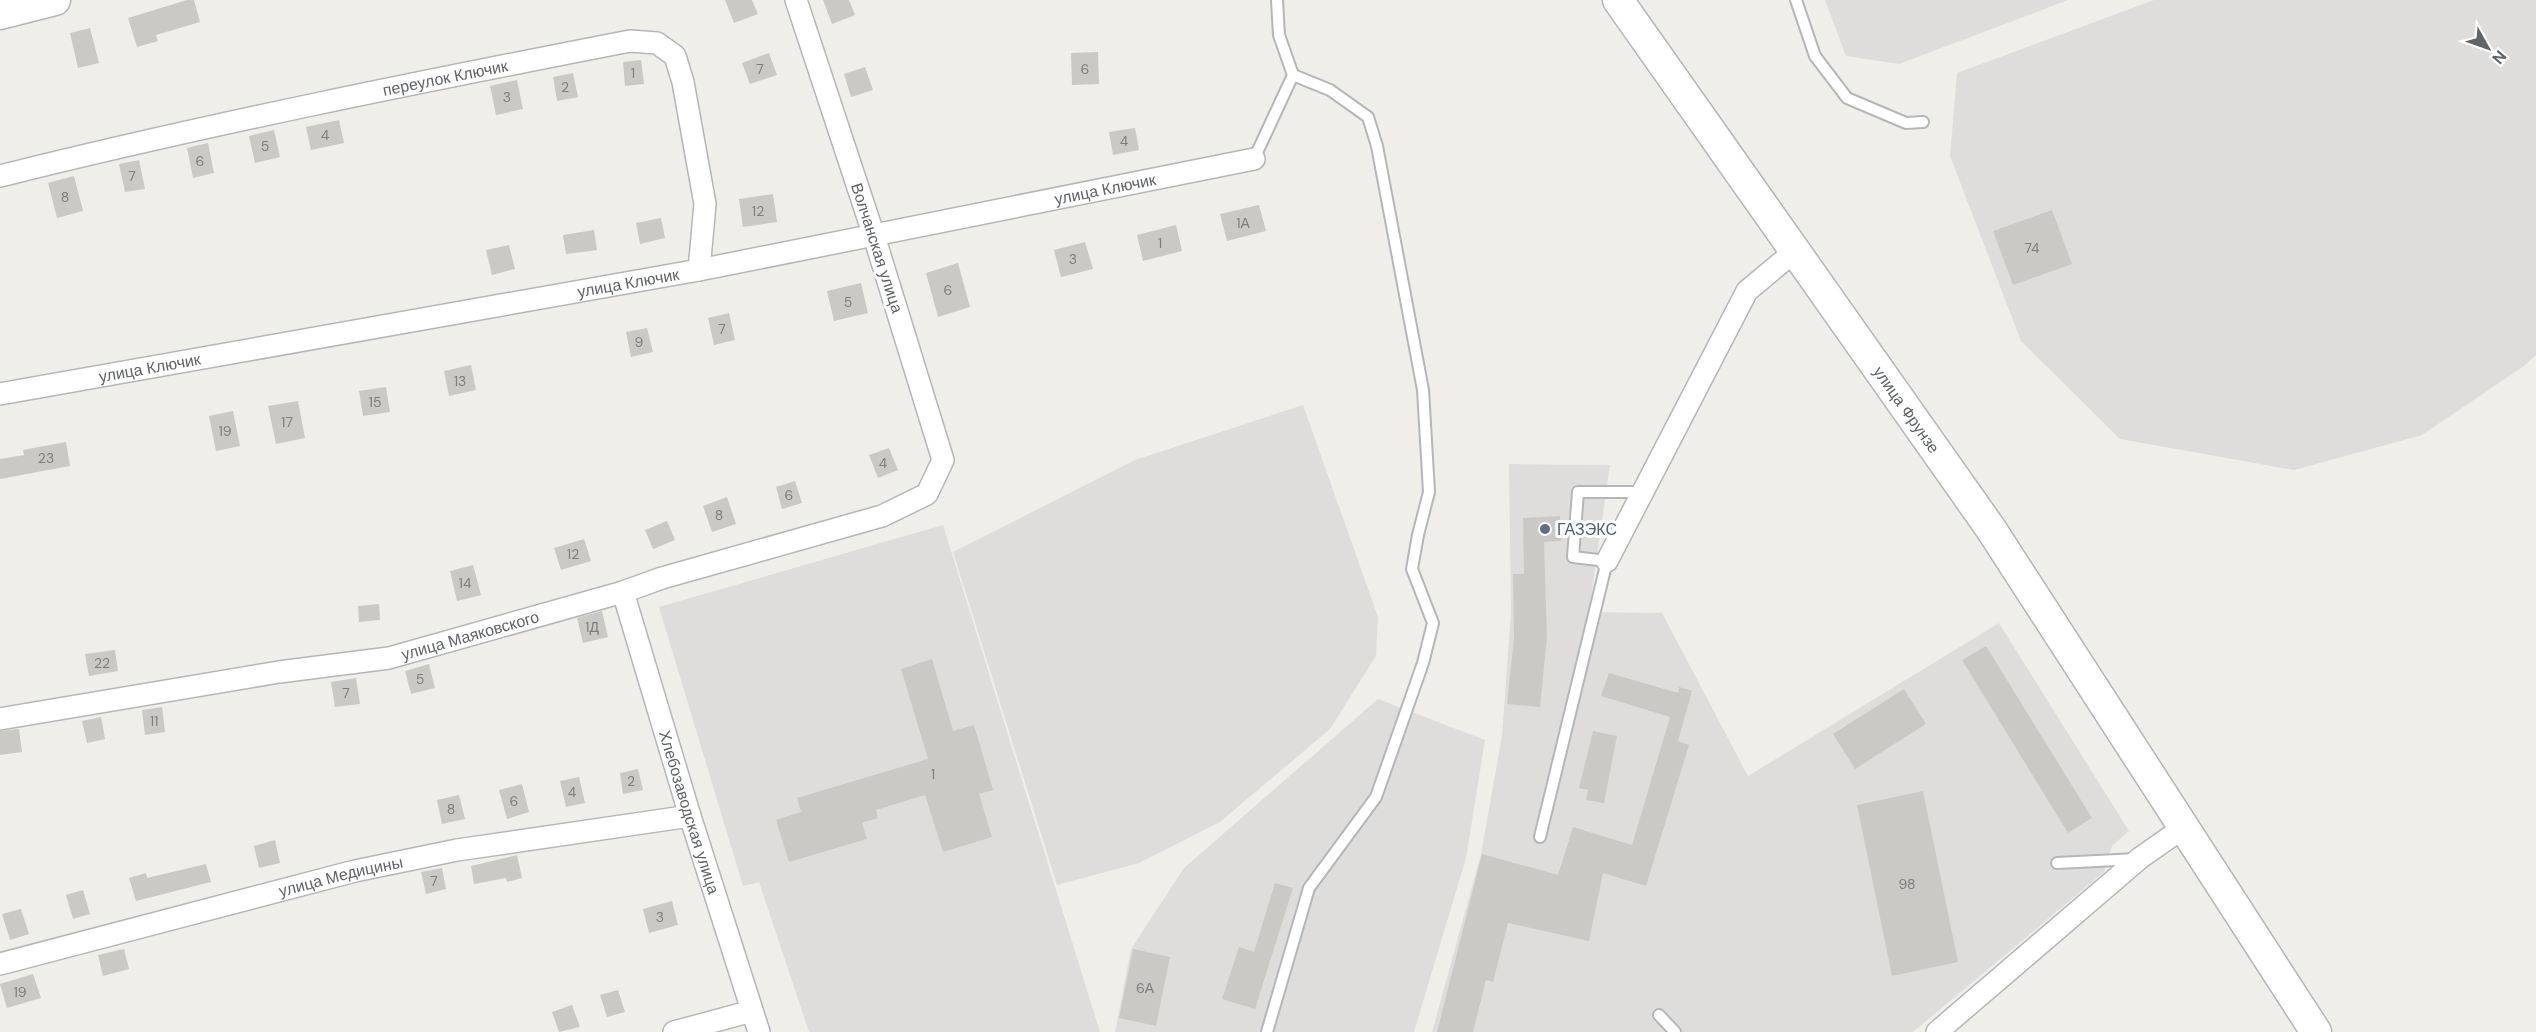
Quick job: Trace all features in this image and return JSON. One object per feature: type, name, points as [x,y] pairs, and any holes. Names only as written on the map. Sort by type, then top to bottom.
[{"type":"street","points":[[0,14],[55,0]]},
{"type":"street","name":"Волчанская улица","points":[[796,0],[874,236],[943,460],[927,494]]},
{"type":"street","name":"улица Фрунзе","points":[[1618,0],[1991,529],[2316,1032]]},
{"type":"street","name":"переулок Ключик","points":[[0,176],[399,86],[630,41],[657,43],[675,56],[683,82],[705,204],[699,270]]},
{"type":"street","name":"улица Ключик","points":[[0,394],[699,270],[1254,159]]},
{"type":"street","points":[[1607,561],[1747,291],[1795,250]]},
{"type":"street","name":"улица Маяковского","points":[[0,719],[279,672],[389,658],[882,516],[927,494]]},
{"type":"street","name":"Хлебозаводская улица","points":[[623,592],[690,816],[759,1032]]},
{"type":"street","name":"улица Медицины","points":[[0,964],[355,871],[457,850],[690,816]]},
{"type":"street","points":[[1938,1032],[2140,858],[2183,828]]},
{"type":"street","points":[[674,1032],[752,1011]]},
{"type":"lane","points":[[1254,159],[1293,75],[1280,35],[1277,0]]},
{"type":"lane","points":[[1796,0],[1815,56],[1847,98],[1906,123],[1923,122]]},
{"type":"lane","points":[[1267,1032],[1309,888],[1376,797],[1423,663],[1433,623],[1412,569],[1429,492],[1423,390],[1377,146],[1368,117],[1330,90],[1293,75]]},
{"type":"lane","points":[[1540,837],[1607,561],[1573,557],[1578,492],[1642,492]]},
{"type":"lane","points":[[2057,863],[2140,858]]},
{"type":"lane","points":[[1659,1015],[1675,1032]]},
{"type":"shaded area","points":[[1825,0],[2068,0],[1899,64],[1846,56]]},
{"type":"shaded area","points":[[2154,0],[2536,0],[2536,355],[2524,366],[2422,435],[2294,470],[2120,439],[2021,341],[1950,156],[1957,73]]},
{"type":"shaded area","points":[[1303,405],[1378,617],[1376,656],[1330,729],[1220,822],[1139,863],[1057,885],[953,552],[1135,460]]},
{"type":"shaded area","points":[[1509,464],[1610,465],[1589,612],[1662,613],[1748,776],[1999,623],[2129,831],[2112,846],[2104,872],[1913,1032],[1432,1032],[1481,854],[1502,736],[1511,611]]},
{"type":"shaded area","points":[[943,525],[1100,1032],[809,1032],[759,882],[743,886],[659,607]]},
{"type":"shaded area","points":[[1378,699],[1485,740],[1466,858],[1414,1032],[1115,1032],[1131,949],[1184,868]]},
{"type":"building","points":[[187,0],[194,0],[200,22],[156,35],[158,41],[137,47],[128,18]]},
{"type":"building","points":[[725,0],[752,0],[758,14],[734,23]]},
{"type":"building","points":[[823,0],[849,0],[855,15],[832,24]]},
{"type":"building","points":[[90,28],[99,63],[78,68],[70,33]]},
{"type":"building","points":[[1098,52],[1099,84],[1072,85],[1071,53]]},
{"type":"building","points":[[769,53],[777,75],[750,84],[742,63]]},
{"type":"building","points":[[641,60],[644,84],[625,86],[623,62]]},
{"type":"building","points":[[865,67],[873,90],[851,97],[844,74]]},
{"type":"building","points":[[573,73],[578,97],[557,101],[553,77]]},
{"type":"building","points":[[517,80],[523,109],[496,115],[490,86]]},
{"type":"building","points":[[339,120],[344,143],[311,150],[306,127]]},
{"type":"building","points":[[1135,128],[1139,150],[1113,155],[1109,132]]},
{"type":"building","points":[[274,130],[280,157],[255,163],[249,136]]},
{"type":"building","points":[[208,143],[214,173],[193,178],[187,148]]},
{"type":"building","points":[[139,160],[145,189],[125,192],[119,164]]},
{"type":"building","points":[[74,176],[83,211],[57,218],[48,183]]},
{"type":"building","points":[[773,194],[777,222],[743,227],[739,199]]},
{"type":"building","points":[[1259,205],[1266,231],[1227,241],[1220,214]]},
{"type":"building","points":[[2052,210],[2072,264],[2013,285],[1993,231]]},
{"type":"building","points":[[661,218],[665,238],[640,244],[636,223]]},
{"type":"building","points":[[1176,225],[1182,251],[1143,261],[1137,235]]},
{"type":"building","points":[[594,230],[597,250],[566,254],[563,235]]},
{"type":"building","points":[[1085,242],[1093,269],[1061,277],[1054,250]]},
{"type":"building","points":[[509,245],[515,269],[492,275],[486,250]]},
{"type":"building","points":[[958,263],[970,307],[938,317],[926,273]]},
{"type":"building","points":[[861,283],[868,313],[834,321],[827,291]]},
{"type":"building","points":[[729,313],[735,340],[714,345],[708,318]]},
{"type":"building","points":[[647,328],[653,352],[631,357],[626,332]]},
{"type":"building","points":[[471,365],[476,390],[449,396],[444,371]]},
{"type":"building","points":[[386,387],[390,412],[363,416],[359,391]]},
{"type":"building","points":[[298,401],[305,438],[276,444],[268,406]]},
{"type":"building","points":[[233,411],[240,446],[216,451],[209,416]]},
{"type":"building","points":[[66,442],[70,466],[0,479],[0,459],[24,455],[23,450]]},
{"type":"building","points":[[889,448],[898,470],[878,478],[869,455]]},
{"type":"building","points":[[795,481],[802,503],[782,509],[776,487]]},
{"type":"building","points":[[727,497],[736,524],[712,532],[703,506]]},
{"type":"building","points":[[1560,516],[1561,541],[1544,542],[1547,637],[1540,707],[1507,704],[1514,638],[1513,574],[1524,574],[1523,518]]},
{"type":"building","points":[[667,521],[675,540],[653,549],[645,530]]},
{"type":"building","points":[[584,539],[591,561],[561,570],[554,548]]},
{"type":"building","points":[[473,565],[481,595],[457,601],[450,571]]},
{"type":"building","points":[[379,604],[380,620],[359,622],[358,606]]},
{"type":"building","points":[[602,611],[608,637],[583,643],[577,618]]},
{"type":"building","points":[[1986,646],[2092,818],[2068,833],[1962,660]]},
{"type":"building","points":[[115,650],[118,671],[89,676],[85,654]]},
{"type":"building","points":[[932,659],[953,731],[974,725],[993,790],[979,794],[992,837],[943,852],[925,795],[876,810],[878,818],[862,823],[867,839],[789,862],[776,820],[801,812],[797,798],[928,759],[901,669]]},
{"type":"building","points":[[429,664],[435,688],[411,694],[405,671]]},
{"type":"building","points":[[1609,673],[1678,693],[1679,687],[1692,691],[1678,741],[1689,745],[1646,886],[1603,873],[1589,941],[1508,923],[1493,982],[1486,980],[1473,1032],[1437,1032],[1482,854],[1558,875],[1573,827],[1632,845],[1670,717],[1601,696]]},
{"type":"building","points":[[356,678],[360,704],[335,707],[331,682]]},
{"type":"building","points":[[1904,689],[1926,724],[1855,769],[1833,734]]},
{"type":"building","points":[[162,707],[165,732],[145,735],[142,710]]},
{"type":"building","points":[[101,717],[105,739],[87,743],[82,721]]},
{"type":"building","points":[[19,729],[22,752],[0,755],[0,731]]},
{"type":"building","points":[[1593,731],[1617,736],[1604,803],[1586,800],[1588,790],[1579,788]]},
{"type":"building","points":[[638,769],[643,790],[623,794],[620,773]]},
{"type":"building","points":[[579,777],[585,803],[566,807],[560,781]]},
{"type":"building","points":[[522,784],[529,812],[507,819],[499,790]]},
{"type":"building","points":[[1923,791],[1958,962],[1892,976],[1857,805]]},
{"type":"building","points":[[459,795],[465,819],[442,824],[437,800]]},
{"type":"building","points":[[275,840],[280,863],[259,868],[254,846]]},
{"type":"building","points":[[517,855],[522,878],[507,882],[506,878],[474,884],[471,866]]},
{"type":"building","points":[[206,864],[211,882],[136,901],[129,878],[146,873],[147,878]]},
{"type":"building","points":[[442,868],[446,889],[426,894],[421,872]]},
{"type":"building","points":[[1275,883],[1293,888],[1255,1009],[1222,999],[1239,947],[1254,952]]},
{"type":"building","points":[[83,890],[90,914],[73,919],[66,895]]},
{"type":"building","points":[[672,901],[678,925],[649,933],[643,909]]},
{"type":"building","points":[[21,909],[29,934],[10,940],[2,914]]},
{"type":"building","points":[[124,949],[129,969],[103,976],[98,955]]},
{"type":"building","points":[[1133,949],[1170,957],[1156,1026],[1119,1018]]},
{"type":"building","points":[[33,974],[41,998],[7,1008],[0,984]]},
{"type":"building","points":[[618,990],[625,1012],[607,1017],[600,995]]},
{"type":"building","points":[[572,1005],[580,1027],[559,1032],[552,1012]]},
{"type":"place","name":"ГАЗЭКС","points":[[1545,529]]}]
